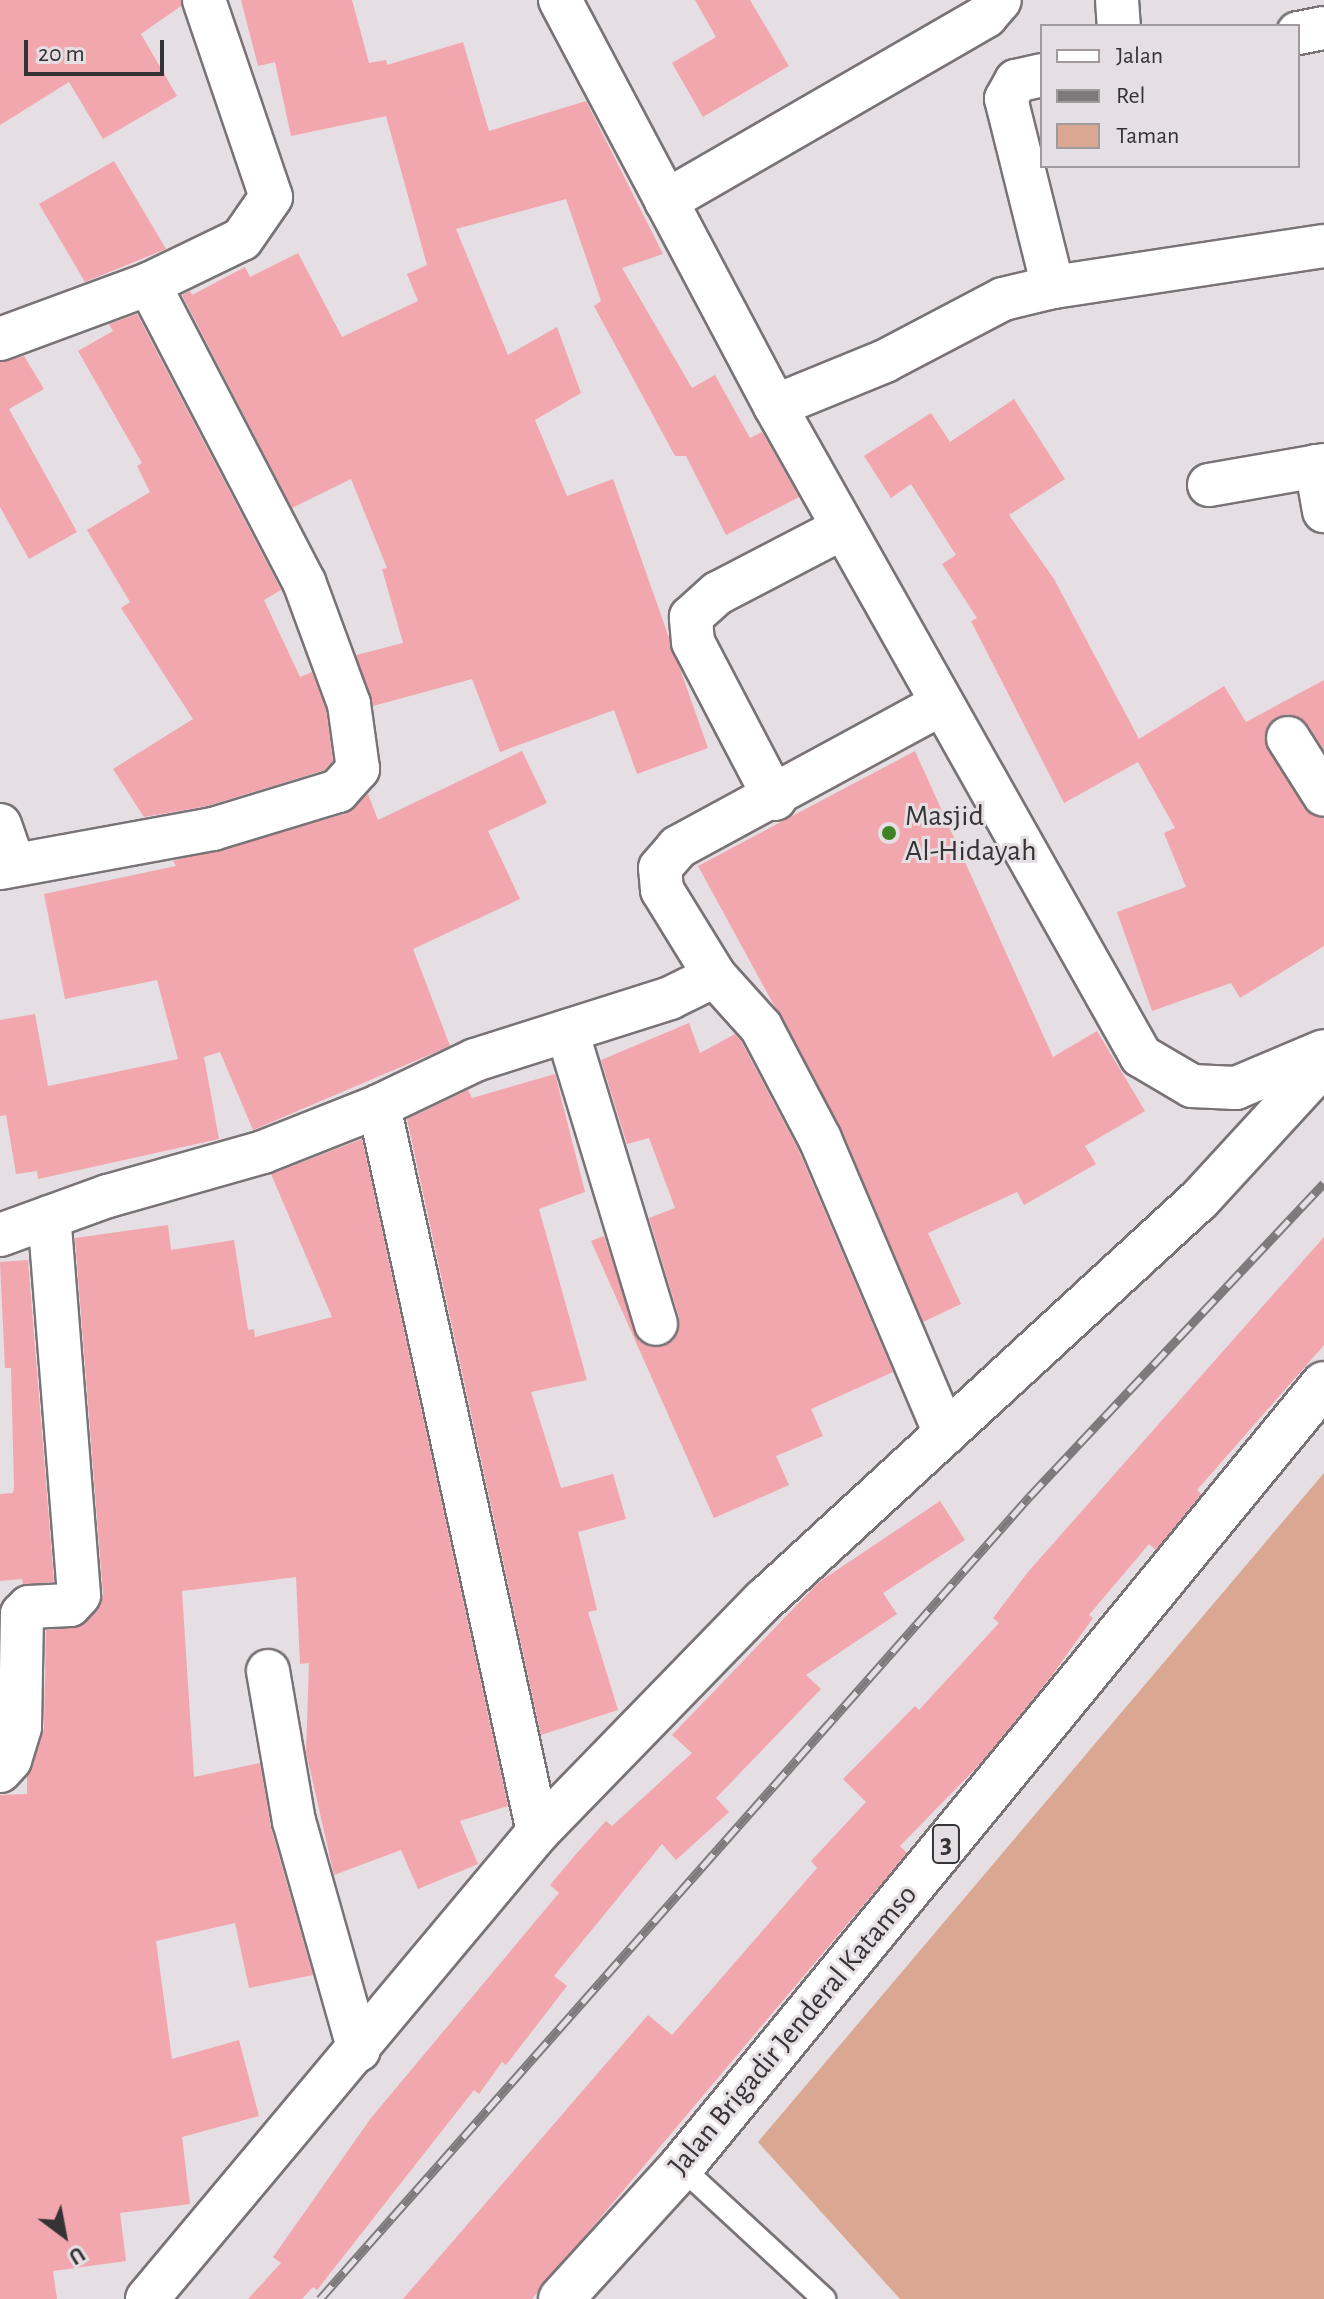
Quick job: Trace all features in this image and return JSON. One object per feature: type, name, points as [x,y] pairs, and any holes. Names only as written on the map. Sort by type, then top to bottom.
[{"type":"highway","name":"Jalan Brigadir Jenderal Katamso","points":[[561,2299],[681,2167],[1324,1384]]},
{"type":"street","points":[[0,339],[149,284],[242,239],[271,197],[204,0]]},
{"type":"street","points":[[560,0],[775,406],[940,705],[1141,1056],[1192,1086],[1236,1088],[1324,1051]]},
{"type":"street","points":[[666,201],[986,16],[1000,0]]},
{"type":"street","points":[[1117,0],[1119,24]]},
{"type":"street","points":[[1300,33],[1324,28]]},
{"type":"street","points":[[1040,75],[1016,81],[1006,99],[1053,287]]},
{"type":"street","points":[[775,406],[885,361],[1003,299],[1053,287],[1324,246]]},
{"type":"street","points":[[0,825],[7,866],[213,829],[338,791],[358,769],[349,704],[304,582],[149,284]]},
{"type":"street","points":[[1209,485],[1320,466],[1324,511]]},
{"type":"street","points":[[775,799],[693,642],[691,617],[718,593],[843,528]]},
{"type":"street","points":[[940,705],[775,799],[678,847],[660,868],[662,890],[715,976],[761,1027],[820,1139],[945,1434]]},
{"type":"street","points":[[1288,738],[1324,795]]},
{"type":"street","points":[[0,1235],[49,1217],[263,1152],[379,1106],[475,1060],[670,998],[715,976]]},
{"type":"street","points":[[567,1031],[656,1324]]},
{"type":"street","points":[[147,2299],[359,2050],[538,1832],[764,1600],[1200,1199],[1324,1064]]},
{"type":"street","points":[[379,1106],[538,1832]]},
{"type":"street","points":[[0,1771],[10,1760],[20,1727],[23,1612],[70,1605],[79,1595],[49,1217]]},
{"type":"street","points":[[268,1671],[294,1821],[359,2050]]},
{"type":"lane","points":[[681,2167],[824,2299]]},
{"type":"green space","points":[[1324,1473],[1324,2299],[900,2299],[758,2142]]},
{"type":"building","points":[[0,0],[181,0],[181,6],[141,34],[177,96],[103,139],[69,82],[0,125]]},
{"type":"building","points":[[241,0],[352,0],[369,63],[386,60],[387,65],[463,42],[489,131],[586,101],[663,254],[622,268],[692,388],[715,375],[750,438],[762,432],[799,497],[726,535],[686,456],[675,456],[594,306],[601,301],[566,199],[456,229],[508,355],[557,327],[581,393],[535,420],[567,496],[613,479],[708,748],[637,774],[614,710],[500,752],[472,679],[373,706],[356,655],[403,643],[382,569],[387,568],[351,479],[292,508],[182,295],[190,291],[192,295],[245,267],[250,277],[298,253],[342,337],[418,301],[407,274],[427,265],[386,116],[291,136],[275,62],[258,66]]},
{"type":"building","points":[[695,0],[750,0],[789,66],[703,117],[672,63],[716,37]]},
{"type":"building","points":[[114,161],[166,249],[85,282],[39,204]]},
{"type":"building","points":[[137,314],[281,590],[264,600],[300,677],[312,672],[326,710],[333,761],[325,770],[207,806],[144,817],[113,769],[193,719],[121,608],[130,602],[87,530],[150,492],[137,466],[142,463],[78,351],[113,331],[109,324]]},
{"type":"building","points":[[24,356],[44,389],[9,409],[77,532],[29,559],[0,507],[0,362]]},
{"type":"building","points":[[1014,399],[1065,479],[1009,515],[1054,579],[1139,739],[1224,686],[1246,722],[1324,680],[1324,750],[1308,725],[1288,714],[1275,718],[1264,738],[1304,808],[1324,819],[1324,946],[1240,998],[1231,983],[1152,1011],[1117,912],[1186,887],[1164,833],[1175,828],[1138,762],[1064,803],[971,621],[977,618],[942,564],[956,555],[911,484],[891,498],[864,456],[931,413],[950,442]]},
{"type":"building","points":[[522,751],[547,803],[488,831],[520,899],[413,949],[450,1046],[253,1130],[220,1052],[204,1057],[219,1139],[38,1179],[37,1171],[16,1174],[6,1115],[0,1116],[0,1020],[35,1014],[48,1086],[178,1059],[157,980],[65,999],[44,894],[176,866],[173,861],[345,814],[368,794],[378,820]]},
{"type":"building","points":[[915,751],[1053,1057],[1097,1031],[1145,1111],[1085,1146],[1096,1164],[1024,1205],[1017,1192],[928,1233],[961,1304],[923,1322],[841,1128],[698,866]]},
{"type":"building","points":[[689,1023],[700,1053],[735,1034],[741,1041],[798,1149],[893,1372],[811,1409],[823,1436],[776,1456],[789,1485],[714,1518],[591,1241],[604,1236],[639,1341],[651,1347],[673,1341],[679,1317],[649,1218],[675,1208],[649,1138],[627,1144],[601,1060]]},
{"type":"building","points":[[555,1074],[585,1192],[539,1209],[587,1380],[531,1392],[561,1488],[613,1474],[626,1519],[578,1532],[597,1610],[588,1612],[618,1710],[541,1735],[407,1119],[468,1090],[472,1098]]},
{"type":"building","points":[[362,1139],[508,1806],[460,1821],[478,1864],[418,1889],[401,1850],[334,1875],[306,1752],[309,1663],[300,1664],[296,1577],[182,1591],[194,1777],[260,1763],[271,1828],[313,1975],[249,1988],[235,1923],[156,1941],[172,2059],[239,2040],[259,2116],[182,2137],[190,2204],[120,2213],[126,2261],[53,2271],[57,2299],[0,2299],[0,1795],[27,1794],[27,1777],[44,1728],[46,1630],[81,1626],[97,1611],[103,1594],[75,1238],[168,1225],[171,1250],[234,1240],[248,1330],[254,1329],[255,1337],[332,1317],[271,1174]]},
{"type":"building","points":[[1324,1237],[1324,1345],[1197,1490],[1201,1494],[1156,1550],[1149,1544],[1089,1615],[1093,1618],[1050,1678],[979,1765],[900,1846],[907,1853],[532,2299],[403,2299],[648,2015],[672,2035],[817,1868],[811,1861],[866,1802],[843,1779],[915,1706],[919,1710],[999,1623],[993,1618],[1028,1572]]},
{"type":"building","points":[[28,1260],[54,1582],[23,1585],[22,1579],[0,1581],[0,1494],[13,1493],[14,1487],[11,1368],[5,1368],[0,1262]]},
{"type":"building","points":[[940,1501],[965,1540],[883,1593],[897,1614],[806,1675],[821,1689],[716,1798],[729,1812],[676,1860],[662,1844],[554,1976],[567,1986],[506,2065],[502,2062],[479,2094],[474,2090],[317,2290],[313,2287],[302,2299],[248,2299],[281,2263],[273,2257],[371,2118],[559,1893],[550,1885],[606,1821],[612,1826],[692,1753],[672,1735],[819,1582]]},
{"type":"railway","points":[[320,2299],[1030,1496],[1324,1183]]},
{"type":"place","name":"Masjid Al-Hidayah","points":[[889,833]]}]
